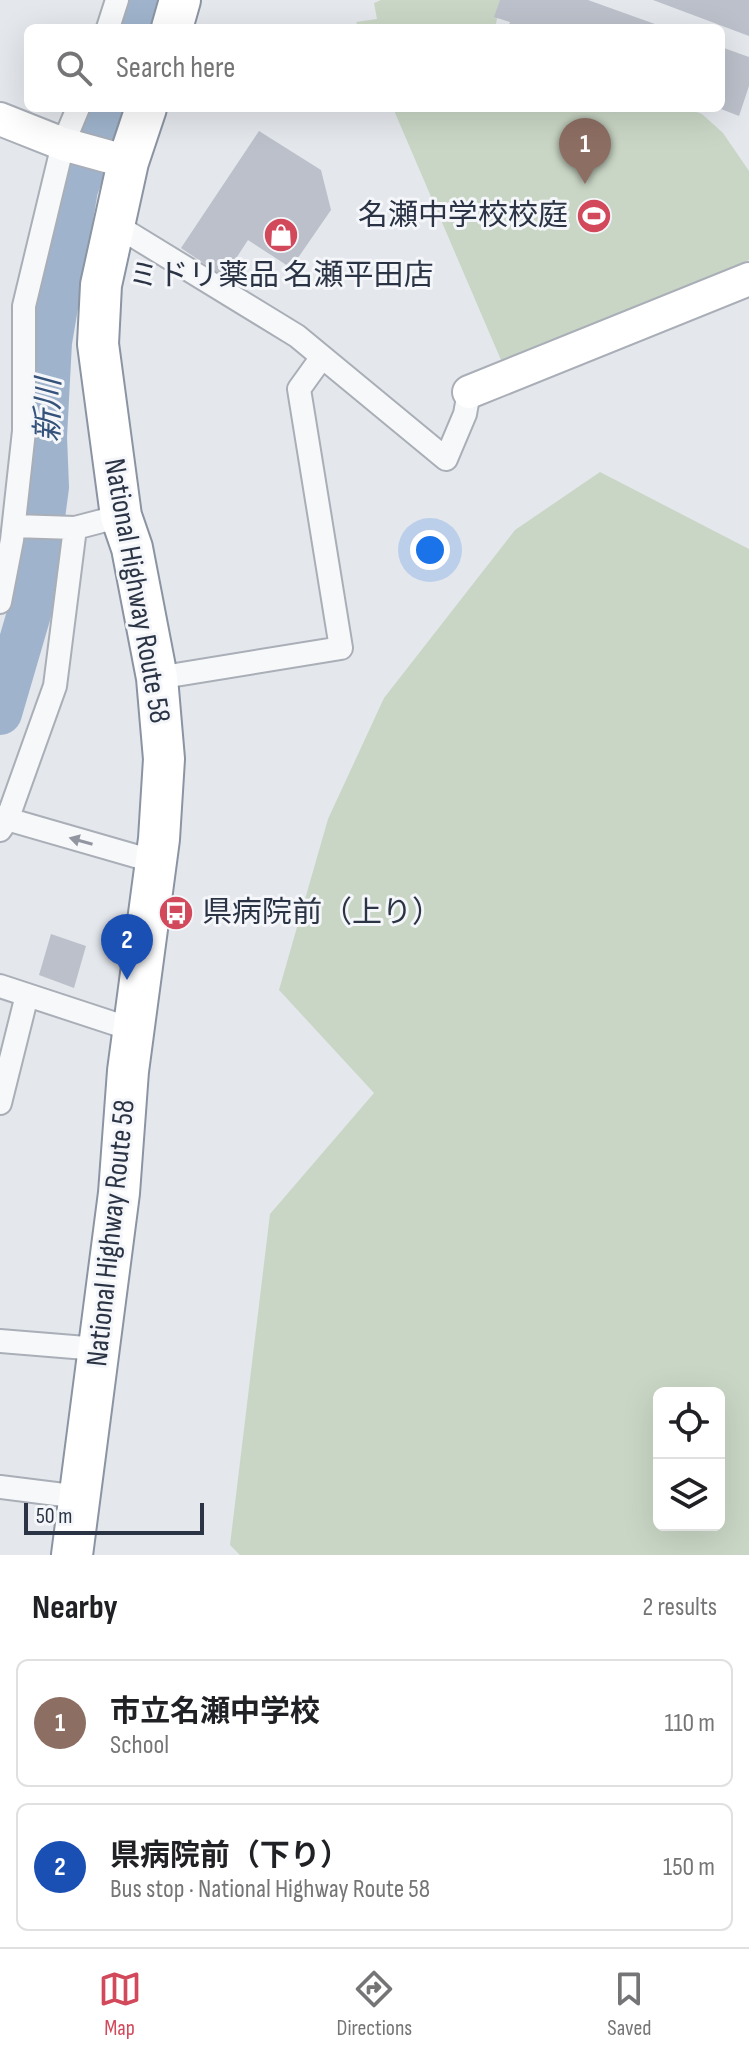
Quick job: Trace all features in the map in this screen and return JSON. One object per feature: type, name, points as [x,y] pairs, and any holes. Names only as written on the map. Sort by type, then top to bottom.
[{"type":"highway","points":[[173,24],[180,0]]},
{"type":"highway","name":"National Highway Route 58","points":[[72,1555],[119,1193],[134,1030],[156,862],[164,759],[157,678],[132,548],[121,516],[98,344],[101,285],[114,224],[119,160],[144,112]]},
{"type":"street","points":[[109,24],[117,0]]},
{"type":"street","points":[[0,602],[14,526],[24,431],[24,306],[63,144],[76,112]]},
{"type":"street","points":[[0,119],[63,144],[119,160]]},
{"type":"street","points":[[114,224],[297,336],[446,459],[465,414],[469,392],[749,279]]},
{"type":"street","points":[[157,678],[341,648],[299,389],[322,357]]},
{"type":"street","points":[[14,526],[75,528],[121,516]]},
{"type":"street","points":[[75,528],[55,686],[2,822],[156,862]]},
{"type":"street","points":[[0,986],[134,1030]]},
{"type":"street","points":[[0,1103],[27,995]]},
{"type":"street","points":[[0,1341],[98,1349]]},
{"type":"street","points":[[0,1487],[80,1497]]},
{"type":"green space","points":[[381,0],[501,0],[496,24],[357,24],[377,19],[374,3]]},
{"type":"green space","name":"名瀬中学校校庭","points":[[395,112],[702,114],[723,133],[749,171],[749,260],[501,360]]},
{"type":"green space","points":[[600,472],[749,549],[749,1555],[240,1555],[230,1545],[270,1214],[374,1093],[279,990],[328,819],[384,698],[515,530]]},
{"type":"building","points":[[500,0],[588,0],[655,24],[509,24],[494,17]]},
{"type":"building","points":[[653,0],[749,0],[749,36],[725,27],[725,24],[717,24]]},
{"type":"building","points":[[725,48],[749,57],[749,86],[739,116],[725,111]]},
{"type":"building","points":[[259,131],[321,170],[331,210],[291,268],[248,240],[224,277],[181,248]]},
{"type":"building","points":[[51,934],[86,946],[74,988],[39,975]]},
{"type":"waterway","name":"新川","points":[[134,24],[143,0]]},
{"type":"waterway","name":"新川","points":[[0,713],[31,607],[47,487],[45,437],[50,342],[76,189],[104,112]]},
{"type":"place","name":"市立名瀬中学校","points":[[585,184]]},
{"type":"place","name":"名瀬中学校校庭","points":[[594,216]]},
{"type":"place","name":"ミドリ薬品 名瀬平田店","points":[[281,235]]},
{"type":"place","name":"県病院前（上り）","points":[[176,913]]},
{"type":"place","name":"県病院前（下り）","points":[[127,980]]}]
